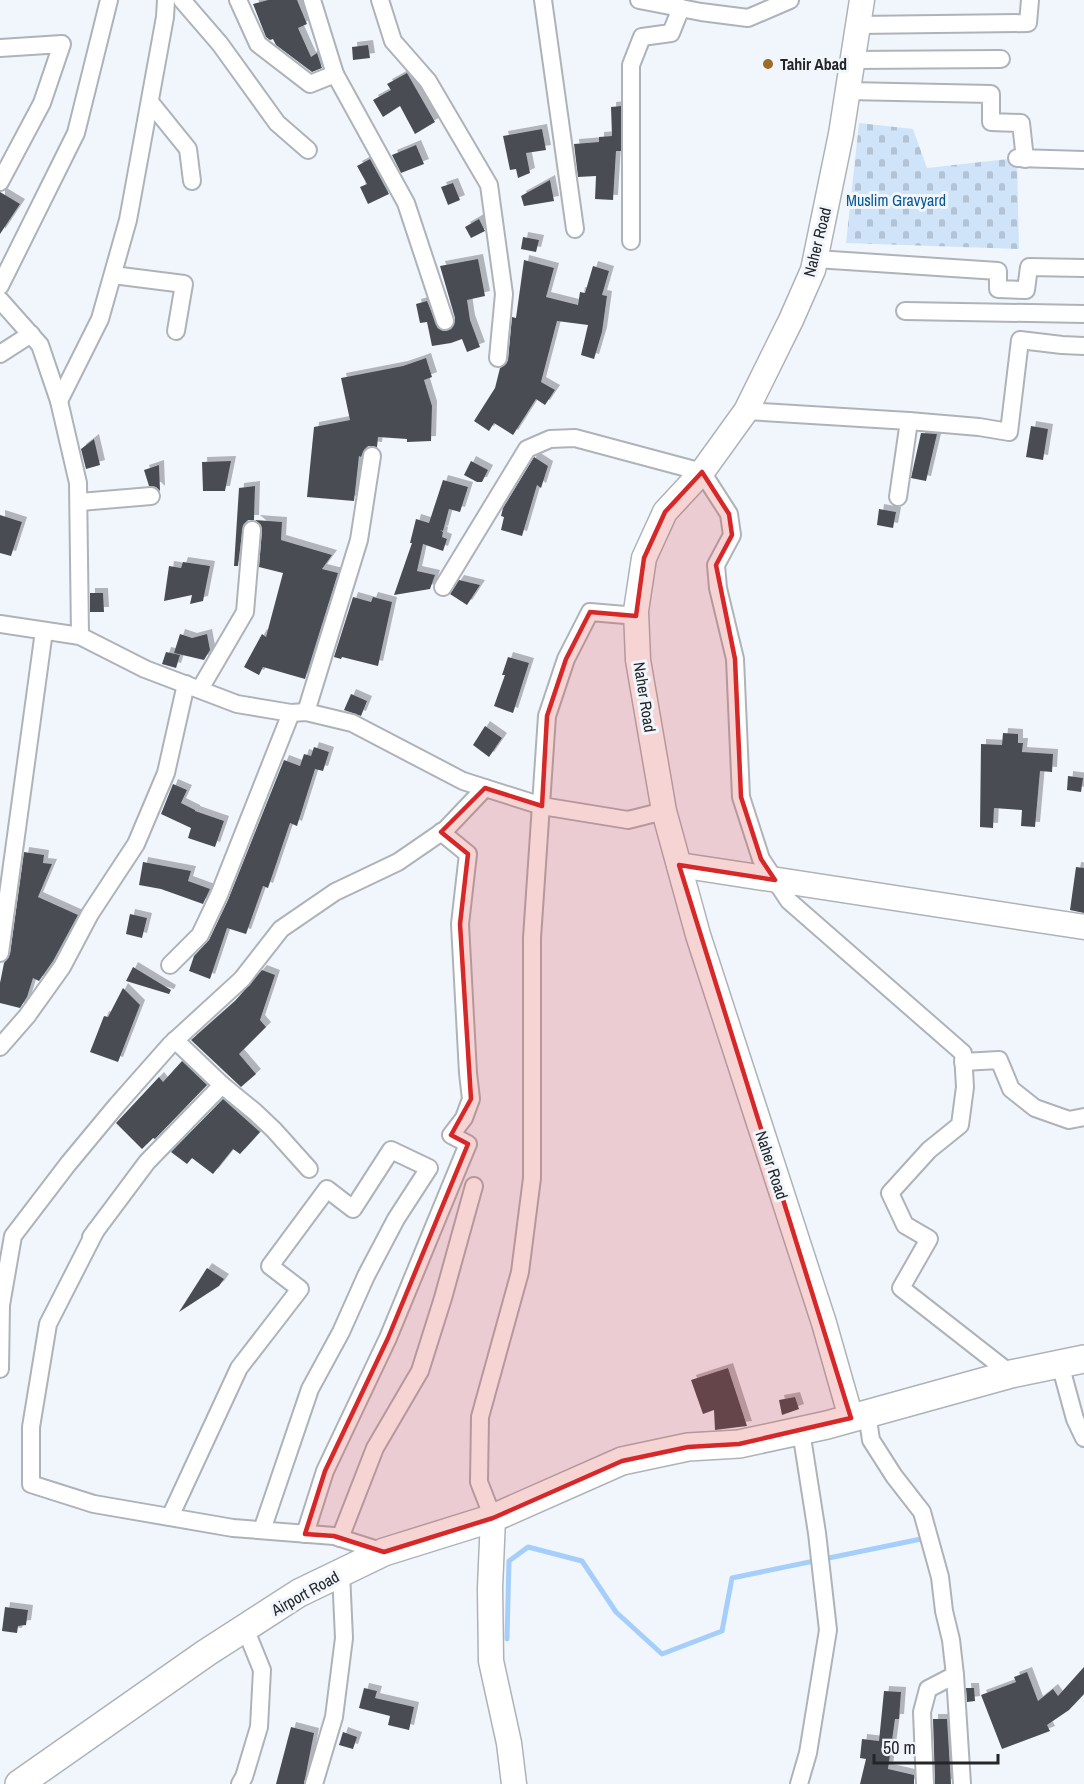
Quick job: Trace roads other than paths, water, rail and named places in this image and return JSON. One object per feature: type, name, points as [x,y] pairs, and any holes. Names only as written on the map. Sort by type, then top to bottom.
[{"type":"main road","name":"Naher Road","points":[[859,1415],[824,1323],[715,989],[679,865],[664,811],[638,660],[637,616],[644,558],[665,512],[702,472],[746,411],[813,270],[841,134],[862,0]]},
{"type":"main road","points":[[679,865],[1084,927]]},
{"type":"main road","name":"Airport Road","points":[[30,1781],[245,1628],[299,1593],[384,1552],[492,1518],[519,1504],[622,1461],[688,1447],[739,1444],[801,1431],[1011,1374],[1072,1362]]},
{"type":"main road","points":[[492,1518],[491,1661],[509,1743],[514,1784]]},
{"type":"street","points":[[0,286],[76,132],[109,0]]},
{"type":"street","points":[[59,401],[100,319],[128,220],[165,17],[166,0]]},
{"type":"street","points":[[182,0],[220,44],[277,123],[308,150]]},
{"type":"street","points":[[238,0],[258,44],[310,84],[335,74]]},
{"type":"street","points":[[312,0],[335,74],[406,203],[445,321]]},
{"type":"street","points":[[380,0],[393,41],[428,81],[489,185],[504,294],[498,358]]},
{"type":"street","points":[[543,0],[575,229]]},
{"type":"street","points":[[639,0],[748,18],[790,0]]},
{"type":"street","points":[[858,25],[1028,22],[1030,0]]},
{"type":"street","points":[[631,241],[631,65],[642,37],[670,33],[681,8]]},
{"type":"street","points":[[0,48],[62,44],[42,103],[0,182]]},
{"type":"street","points":[[853,60],[1001,59]]},
{"type":"street","points":[[848,91],[991,94],[991,122],[1021,123],[1021,159],[1084,160]]},
{"type":"street","points":[[150,102],[189,149],[192,182]]},
{"type":"street","points":[[816,259],[998,272],[998,289],[1026,290],[1029,267],[1084,268]]},
{"type":"street","points":[[113,275],[184,284],[176,332]]},
{"type":"street","points":[[0,300],[40,345],[59,401],[78,483],[80,502],[80,636]]},
{"type":"street","points":[[905,311],[1084,314]]},
{"type":"street","points":[[0,354],[31,334]]},
{"type":"street","points":[[746,411],[909,421],[1009,432],[1020,339],[1084,346]]},
{"type":"street","points":[[898,497],[909,421]]},
{"type":"street","points":[[443,587],[528,449],[550,439],[575,438],[702,472],[729,514],[732,535],[716,565],[718,588],[735,659],[741,797],[761,859],[789,901],[963,1053],[965,1087],[960,1125],[929,1150],[890,1193],[905,1225],[929,1239],[901,1288],[1011,1374]]},
{"type":"street","points":[[170,965],[200,935],[298,712],[359,540],[372,456]]},
{"type":"street","points":[[80,502],[151,496]]},
{"type":"street","points":[[0,1047],[27,1016],[62,967],[90,914],[136,844],[166,772],[193,687],[245,612],[252,530]]},
{"type":"street","points":[[492,1518],[479,1482],[480,1417],[520,1272],[532,1178],[532,938],[547,716],[566,659],[590,612],[637,616]]},
{"type":"street","points":[[0,624],[80,636],[145,669],[237,704],[298,712],[352,723],[463,781],[542,806],[628,820],[664,811]]},
{"type":"street","points":[[0,953],[44,631]]},
{"type":"street","points":[[0,1369],[1,1305],[13,1236],[103,1121],[175,1040],[242,979],[282,929],[335,892],[398,861],[441,832],[485,788]]},
{"type":"street","points":[[305,1534],[325,1471],[388,1338],[468,1144],[451,1135],[464,1118],[471,1099],[460,924],[468,854],[441,832]]},
{"type":"street","points":[[175,1040],[222,1086],[255,1112],[309,1169]]},
{"type":"street","points":[[963,1062],[999,1060],[1011,1089],[1035,1108],[1069,1120],[1084,1117]]},
{"type":"street","points":[[222,1086],[147,1162],[93,1235],[48,1324],[31,1427],[31,1484],[94,1504],[233,1528],[340,1538],[384,1552]]},
{"type":"street","points":[[170,1517],[239,1368],[300,1289],[270,1266],[327,1189],[352,1209],[391,1150],[429,1168],[396,1219],[310,1389],[262,1530]]},
{"type":"street","points":[[340,1538],[375,1448],[420,1371],[474,1186]]},
{"type":"street","points":[[1072,1362],[1075,1419],[1084,1438]]},
{"type":"street","points":[[859,1415],[870,1440],[922,1512],[940,1577],[944,1611],[951,1640],[962,1784]]},
{"type":"street","points":[[799,1784],[808,1753],[828,1630],[817,1533],[801,1431]]},
{"type":"street","points":[[314,1784],[334,1717],[342,1660],[344,1638],[340,1573]]},
{"type":"street","points":[[240,1784],[259,1727],[262,1670],[245,1628]]},
{"type":"street","points":[[924,1784],[922,1712],[928,1689],[955,1675]]},
{"type":"waterway","points":[[507,1639],[509,1561],[528,1547],[582,1561],[616,1612],[662,1654],[722,1631],[732,1578],[921,1539]]},
{"type":"place","name":"Tahir Abad","points":[[768,64]]},
{"type":"park label","name":"Muslim Gravyard","points":[[896,200]]}]
